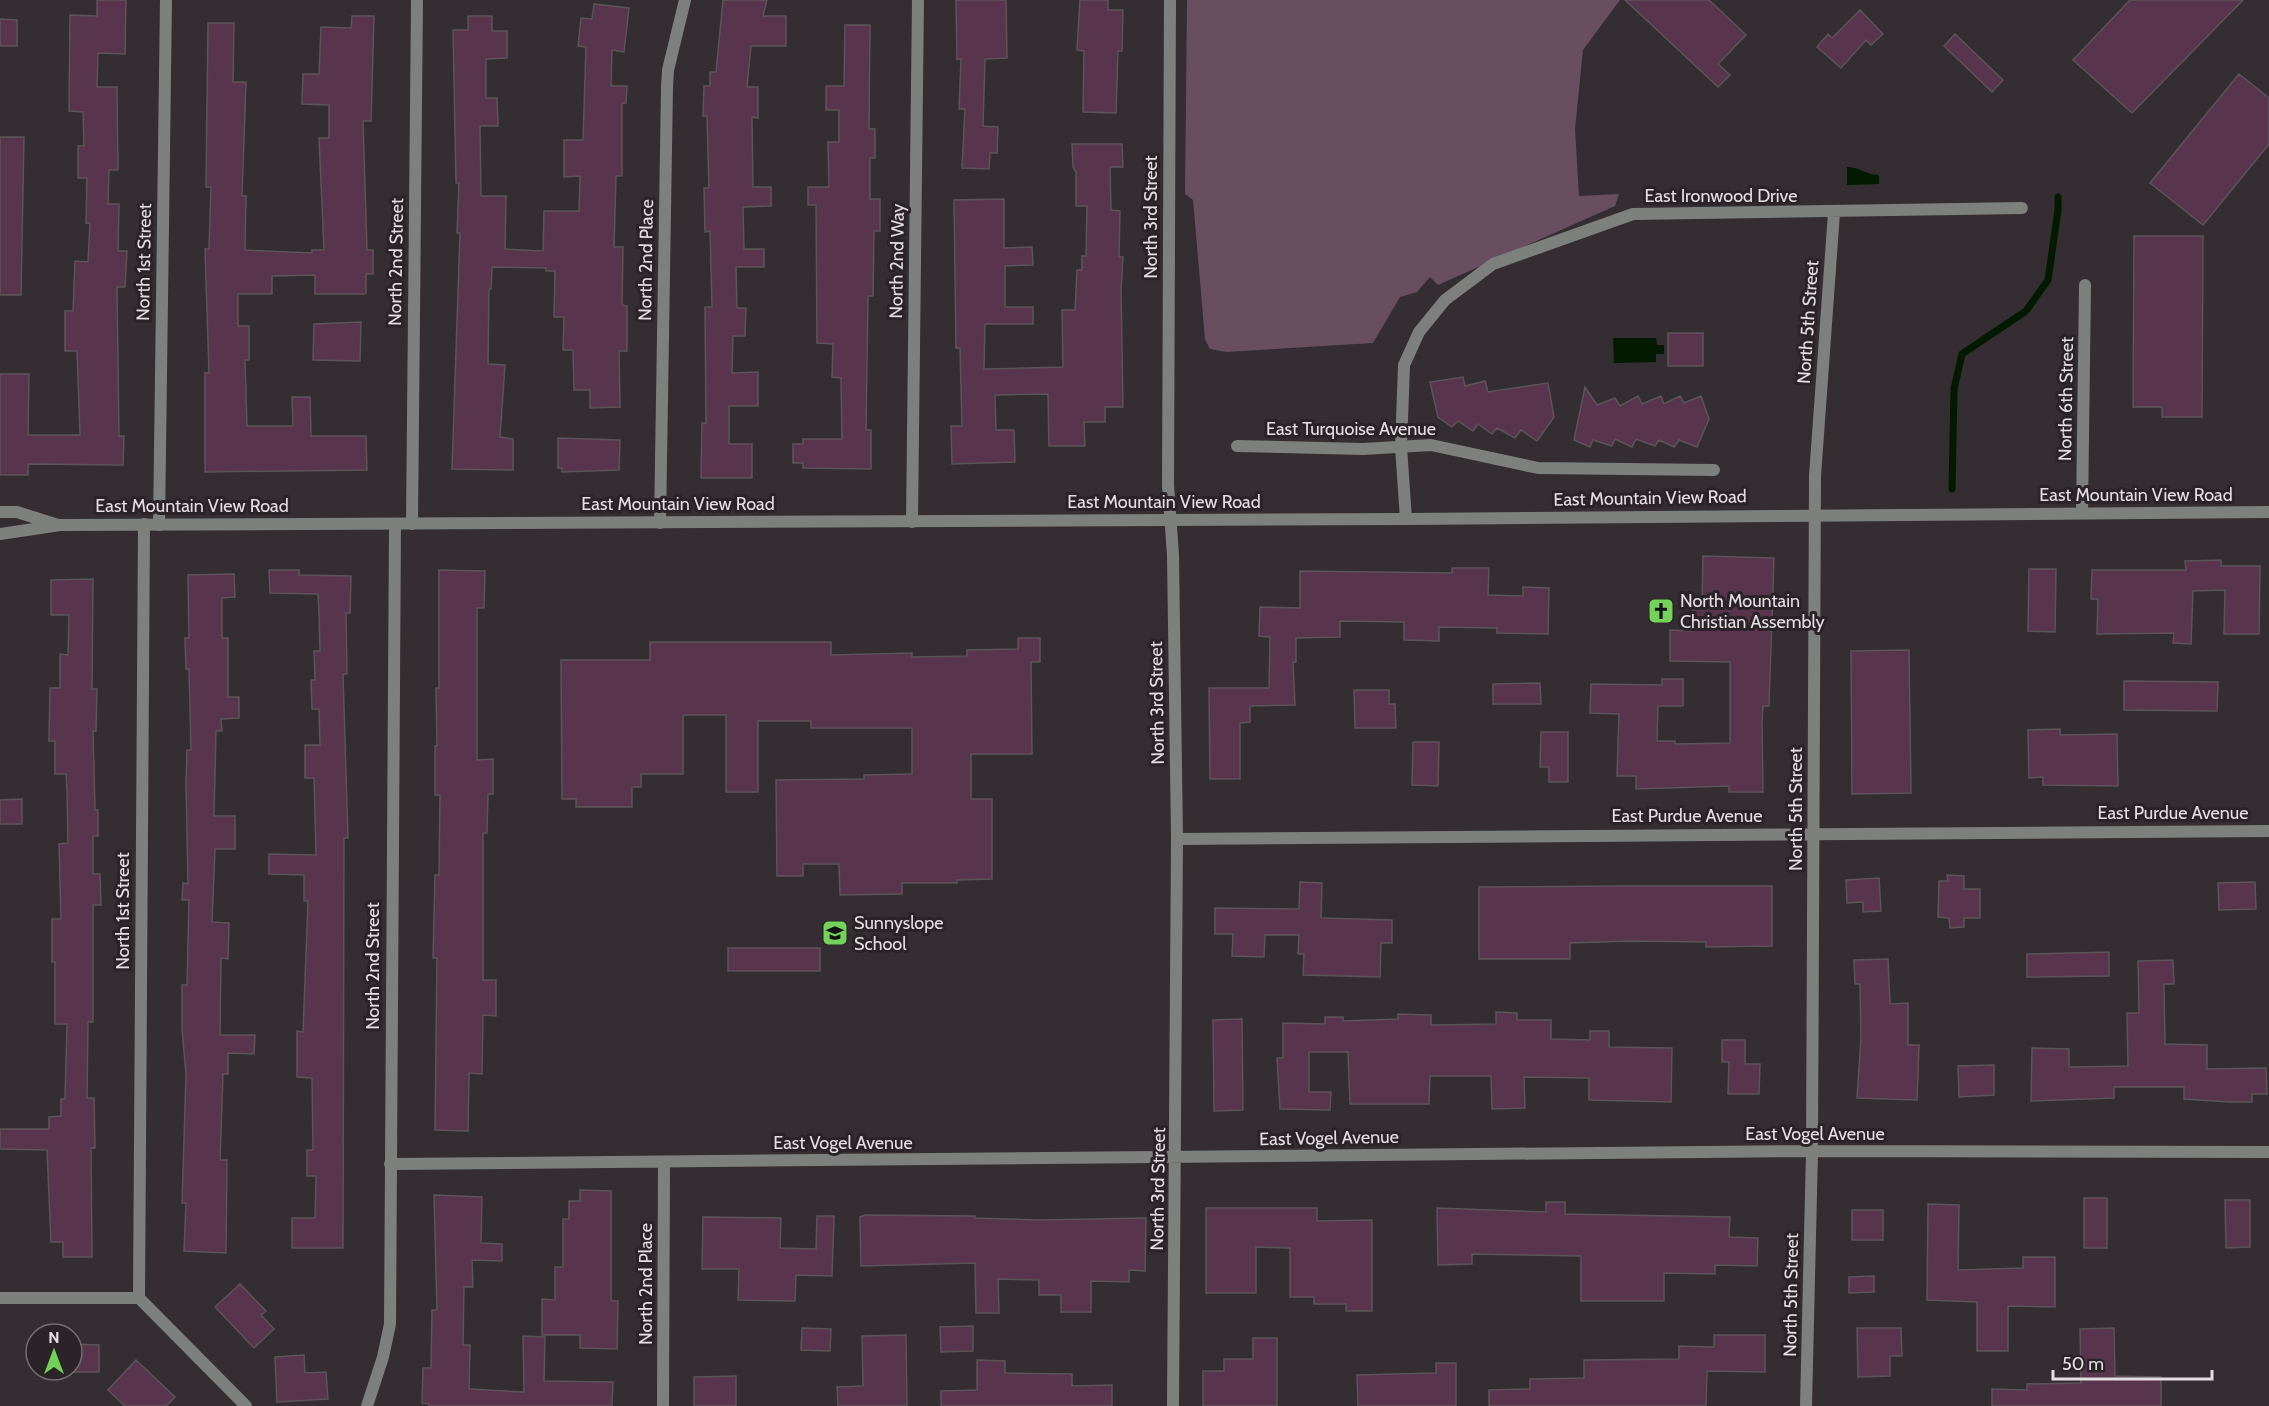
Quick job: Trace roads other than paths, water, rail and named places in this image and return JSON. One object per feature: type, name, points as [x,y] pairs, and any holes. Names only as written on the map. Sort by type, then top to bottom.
[{"type":"street","name":"North 1st Street","points":[[159,525],[166,0]]},
{"type":"street","name":"North 2nd Street","points":[[412,524],[417,0]]},
{"type":"street","name":"North 2nd Place","points":[[660,523],[667,87],[668,70],[685,0]]},
{"type":"street","name":"North 2nd Way","points":[[912,522],[918,0]]},
{"type":"street","name":"North 3rd Street","points":[[1170,0],[1168,485],[1177,838],[1173,1406]]},
{"type":"street","name":"East Ironwood Drive","points":[[1406,519],[1401,447],[1404,365],[1419,332],[1445,300],[1493,264],[1633,214],[1834,213],[2022,208]]},
{"type":"street","name":"North 5th Street","points":[[1806,1406],[1812,1151],[1815,476],[1834,213]]},
{"type":"street","name":"North 6th Street","points":[[2082,513],[2085,285]]},
{"type":"street","name":"East Turquoise Avenue","points":[[1237,446],[1362,449],[1431,445],[1538,468],[1714,470]]},
{"type":"street","name":"East Mountain View Road","points":[[0,512],[17,512],[60,525]]},
{"type":"street","name":"East Mountain View Road","points":[[0,534],[60,525],[144,524],[912,522],[2269,512]]},
{"type":"street","name":"North 1st Street","points":[[139,1298],[144,524]]},
{"type":"street","name":"North 2nd Street","points":[[367,1406],[383,1357],[390,1324],[395,524]]},
{"type":"street","name":"East Purdue Avenue","points":[[1177,838],[2269,831]]},
{"type":"street","name":"East Vogel Avenue","points":[[390,1164],[1812,1151],[2269,1152]]},
{"type":"street","name":"North 2nd Place","points":[[663,1406],[664,1162]]},
{"type":"street","points":[[0,1298],[139,1298],[246,1406]]},
{"type":"waterway","points":[[1952,489],[1954,389],[1962,354],[2026,311],[2048,280],[2058,197]]},
{"type":"place","name":"North Mountain Christian Assembly","points":[[1661,611]]},
{"type":"place","name":"Sunnyslope School","points":[[835,933]]}]
